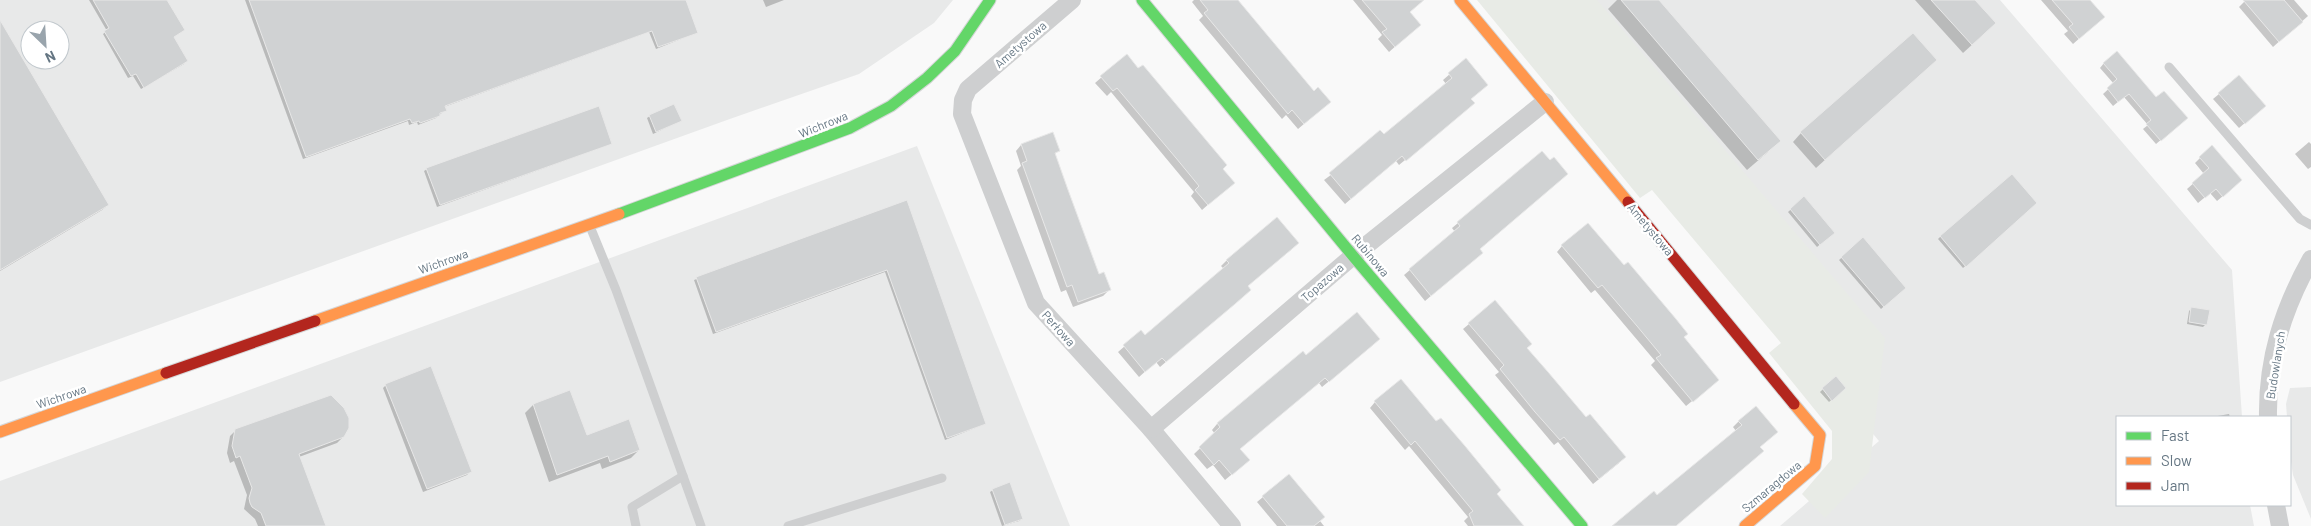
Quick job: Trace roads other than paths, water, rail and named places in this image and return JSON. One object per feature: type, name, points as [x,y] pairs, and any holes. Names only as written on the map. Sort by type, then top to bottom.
[{"type":"street","name":"Wichrowa","points":[[0,432],[589,224],[825,139],[864,122],[891,106],[927,78],[955,51],[990,0]]},
{"type":"street","name":"Ametystowa","points":[[968,89],[1072,0]]},
{"type":"street","name":"Rubinowa","points":[[1142,0],[1353,256],[1582,526]]},
{"type":"street","name":"Ametystowa","points":[[1460,0],[1820,435],[1815,466]]},
{"type":"street","name":"Perłowa","points":[[968,89],[962,100],[962,114],[1036,303],[1151,429],[1232,526]]},
{"type":"street","name":"Topazowa","points":[[1151,429],[1353,256],[1545,102]]},
{"type":"street","name":"Budowlanych","points":[[2268,416],[2271,370],[2278,332],[2293,292],[2311,259]]},
{"type":"street","name":"Szmaragdowa","points":[[1745,526],[1815,466]]},
{"type":"street","points":[[2276,506],[2280,526]]},
{"type":"lane","points":[[2169,67],[2300,219],[2311,225]]},
{"type":"lane","points":[[589,224],[616,290],[701,526]]},
{"type":"lane","points":[[636,526],[632,507],[683,476]]},
{"type":"lane","points":[[788,526],[942,478]]}]
